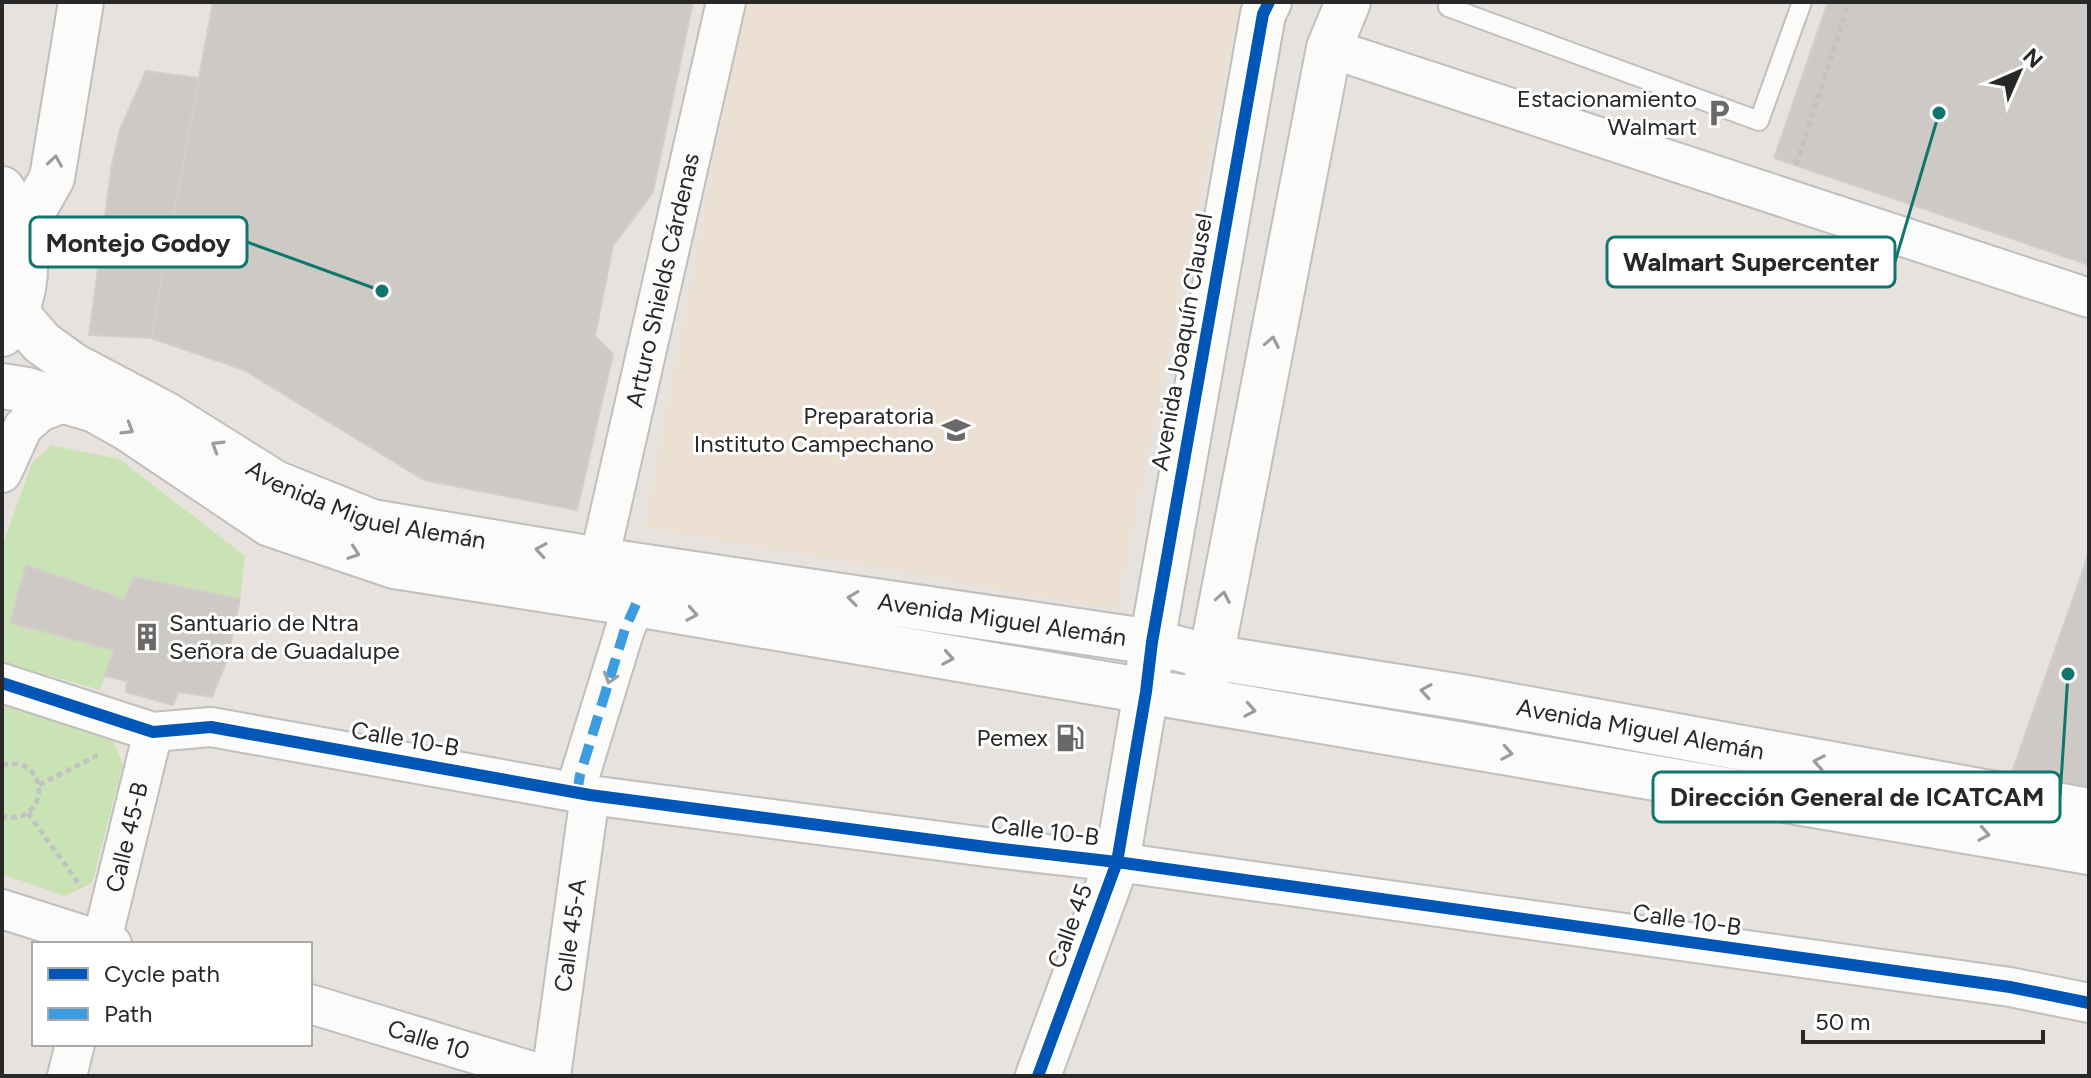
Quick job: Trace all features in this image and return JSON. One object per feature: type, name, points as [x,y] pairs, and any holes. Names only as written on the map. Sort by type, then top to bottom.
[{"type":"main road","points":[[22,231],[52,178],[81,2]]},
{"type":"main road","name":"Avenida Joaquín Clausel","points":[[1146,692],[1152,642],[1263,14],[1269,2]]},
{"type":"main road","points":[[1203,701],[1329,48],[1348,2]]},
{"type":"main road","points":[[2,189],[22,231],[26,272],[9,323]]},
{"type":"main road","name":"Avenida Miguel Alemán","points":[[9,323],[74,366],[165,414],[275,483],[372,522],[611,587],[1146,692],[2089,852]]},
{"type":"main road","name":"Avenida Miguel Alemán","points":[[2,386],[95,410],[270,524],[394,566],[1152,642],[1211,657],[1468,698],[2089,811]]},
{"type":"main road","name":"Calle 45","points":[[1038,1076],[1117,862],[1146,692]]},
{"type":"street","name":"Arturo Shields Cárdenas","points":[[584,794],[580,775],[625,629],[611,587],[726,2]]},
{"type":"street","points":[[1329,48],[2089,298]]},
{"type":"street","points":[[2,473],[23,427],[40,412],[66,402]]},
{"type":"street","name":"Calle 10-B","points":[[2,683],[153,732],[211,727],[584,794],[1117,862],[2010,987],[2089,1003]]},
{"type":"street","name":"Calle 45-B","points":[[105,942],[153,732]]},
{"type":"street","name":"Calle 45-A","points":[[550,1076],[584,794]]},
{"type":"street","points":[[2,909],[102,942]]},
{"type":"street","name":"Calle 10","points":[[312,1005],[550,1076]]},
{"type":"street","points":[[67,1076],[74,1046]]},
{"type":"lane","points":[[1450,2],[1448,7],[1759,121],[1802,2]]},
{"type":"path","points":[[1796,165],[1849,2]]},
{"type":"path","points":[[39,785],[115,746]]},
{"type":"path","points":[[2,765],[12,763],[28,768],[39,785],[39,799],[28,813],[19,817],[2,816]]},
{"type":"path","points":[[28,813],[81,888]]},
{"type":"shaded area","points":[[745,2],[1240,2],[1116,609],[645,527]]},
{"type":"green space","points":[[51,445],[119,459],[245,556],[240,599],[136,577],[123,599],[26,565],[11,623],[114,650],[100,690],[2,662],[2,547],[32,463]]},
{"type":"green space","points":[[2,705],[112,739],[123,765],[92,883],[65,896],[2,874]]},
{"type":"building","points":[[213,2],[693,2],[653,192],[613,246],[595,336],[613,354],[577,510],[424,480],[244,370],[151,338]]},
{"type":"building","points":[[1828,2],[2089,2],[2089,265],[1774,158]]},
{"type":"building","points":[[146,71],[199,78],[151,338],[89,335],[112,164],[120,129]]},
{"type":"building","points":[[2089,553],[2089,811],[2004,795]]},
{"type":"building","name":"Santuario de Ntra Señora de Guadalupe","points":[[26,565],[123,599],[135,577],[240,599],[227,660],[212,697],[178,692],[173,705],[126,692],[127,681],[104,676],[114,650],[10,623]]},
{"type":"marked path","points":[[577,793],[625,629],[636,604]]},
{"type":"cycle path","points":[[1038,1076],[1117,862],[1152,642],[1263,14],[1269,2]]},
{"type":"cycle path","points":[[2,683],[153,732],[211,727],[590,795],[1117,862],[2010,987],[2089,1003]]},
{"type":"place","name":"Estacionamiento Walmart","points":[[1719,113]]},
{"type":"place","name":"Walmart Supercenter","points":[[1939,113]]},
{"type":"place","name":"Montejo Godoy","points":[[382,291]]},
{"type":"place","name":"Preparatoria Instituto Campechano","points":[[956,430]]},
{"type":"place","name":"Santuario de Ntra Señora de Guadalupe","points":[[147,637]]},
{"type":"place","name":"Dirección General de ICATCAM","points":[[2068,674]]},
{"type":"place","name":"Pemex","points":[[1070,738]]}]
